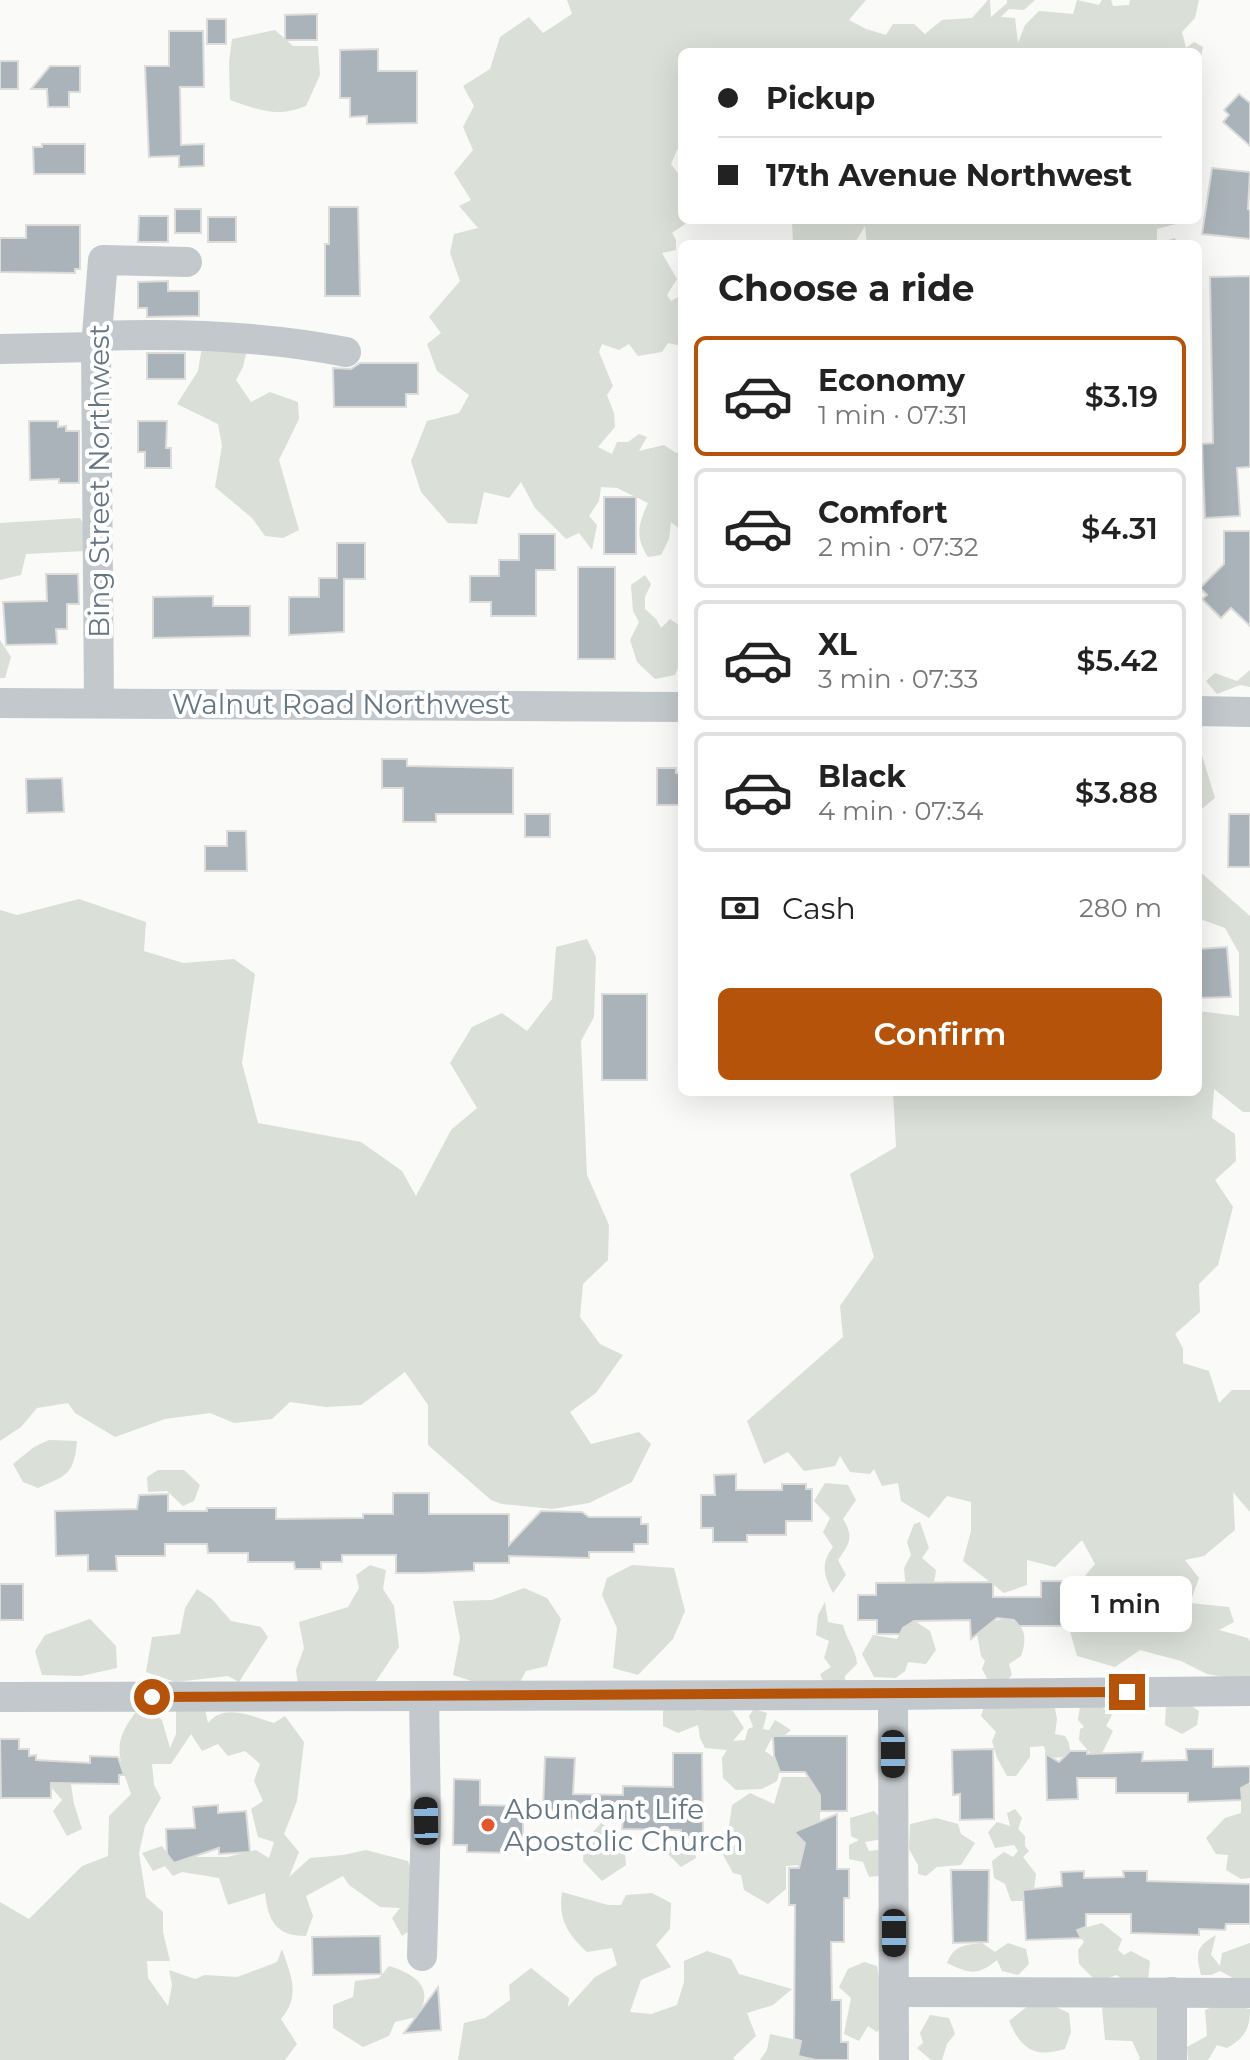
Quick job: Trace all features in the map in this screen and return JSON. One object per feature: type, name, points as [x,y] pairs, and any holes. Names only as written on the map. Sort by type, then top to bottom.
[{"type":"street","name":"Bing Street Northwest","points":[[99,702],[97,342],[103,260],[187,262]]},
{"type":"street","points":[[0,349],[177,334],[304,344],[346,352]]},
{"type":"street","name":"Walnut Road Northwest","points":[[0,703],[678,707]]},
{"type":"street","points":[[1202,711],[1250,712]]},
{"type":"street","points":[[0,1697],[1250,1691]]},
{"type":"street","points":[[893,1695],[894,2060]]},
{"type":"street","points":[[422,1956],[426,1821],[424,1696]]},
{"type":"street","points":[[894,1992],[1250,1993]]},
{"type":"street","points":[[1172,1992],[1172,2060]]},
{"type":"shaded area","points":[[567,0],[866,0],[849,20],[886,35],[893,24],[914,24],[925,34],[942,20],[972,18],[988,0],[991,17],[1007,0],[1035,0],[1024,10],[1009,9],[1001,17],[1015,18],[1018,43],[1025,25],[1039,11],[1073,14],[1077,0],[1099,5],[1102,0],[1111,0],[1113,6],[1129,5],[1130,0],[1199,0],[1195,18],[1182,32],[1186,48],[678,48],[678,149],[671,164],[678,174],[678,224],[685,224],[672,233],[676,250],[662,253],[677,279],[667,295],[671,301],[678,297],[678,345],[668,343],[662,352],[638,356],[629,344],[619,350],[602,344],[599,352],[613,386],[607,395],[614,413],[615,427],[598,447],[612,454],[617,442],[628,442],[639,434],[647,437],[639,451],[664,445],[678,452],[678,528],[671,522],[669,539],[661,555],[648,557],[639,530],[648,503],[617,488],[601,487],[599,501],[589,516],[597,525],[592,550],[579,533],[566,539],[535,508],[521,482],[509,498],[484,492],[477,524],[448,523],[421,492],[411,461],[427,421],[459,413],[469,395],[437,371],[427,344],[441,333],[429,317],[460,281],[450,253],[454,234],[478,228],[459,206],[471,200],[454,173],[473,150],[463,127],[474,106],[463,86],[490,69],[500,37],[529,17],[543,33],[572,14]]},
{"type":"shaded area","points":[[275,30],[293,46],[318,46],[320,75],[306,106],[276,112],[230,100],[232,39]]},
{"type":"shaded area","points":[[1194,42],[1203,47],[1202,52],[1202,48],[1186,48]]},
{"type":"shaded area","points":[[792,224],[1176,224],[1157,229],[1157,240],[867,240],[865,226],[856,240],[793,240]]},
{"type":"shaded area","points":[[202,347],[247,349],[236,380],[251,402],[270,392],[298,402],[299,419],[279,460],[299,530],[283,538],[265,536],[252,518],[215,487],[222,446],[218,424],[177,404],[198,371]]},
{"type":"shaded area","points":[[80,518],[91,537],[85,551],[26,554],[21,575],[0,580],[0,523]]},
{"type":"shaded area","points":[[645,575],[651,584],[645,597],[645,609],[661,628],[670,619],[678,624],[678,667],[675,675],[655,679],[637,662],[630,640],[639,622],[633,611],[631,585]]},
{"type":"shaded area","points":[[0,640],[11,657],[5,678],[0,678]]},
{"type":"shaded area","points":[[1250,670],[1250,687],[1240,685],[1217,694],[1206,681],[1215,673],[1237,681]]},
{"type":"shaded area","points":[[1202,755],[1215,798],[1202,809]]},
{"type":"shaded area","points":[[1202,874],[1250,916],[1250,1112],[1243,1112],[1214,1089],[1212,1118],[1235,1134],[1236,1161],[1215,1180],[1233,1207],[1218,1265],[1199,1284],[1200,1312],[1175,1334],[1183,1348],[1183,1363],[1209,1371],[1219,1403],[1232,1390],[1250,1390],[1250,1512],[1233,1492],[1235,1530],[1204,1556],[1185,1560],[1199,1578],[1190,1603],[1229,1607],[1234,1622],[1219,1630],[1250,1641],[1250,1682],[1207,1674],[1181,1661],[1140,1650],[1115,1667],[1077,1656],[1068,1624],[1087,1603],[1076,1586],[1095,1564],[1082,1540],[1055,1567],[1027,1560],[1027,1585],[1004,1593],[963,1561],[971,1531],[971,1502],[947,1496],[929,1518],[901,1501],[898,1483],[882,1486],[874,1469],[870,1474],[850,1472],[840,1456],[835,1466],[804,1471],[788,1452],[764,1464],[747,1421],[843,1337],[840,1306],[874,1257],[850,1174],[896,1147],[893,1096],[1202,1096],[1202,1011],[1239,1016],[1239,953],[1225,928],[1203,920]]},
{"type":"shaded area","points":[[79,899],[146,922],[144,951],[183,963],[234,959],[255,974],[242,1063],[258,1123],[361,1142],[402,1171],[416,1196],[451,1130],[477,1108],[450,1063],[472,1027],[502,1013],[527,1031],[552,999],[556,947],[587,939],[596,957],[594,1017],[581,1041],[587,1175],[609,1225],[608,1260],[583,1284],[580,1317],[600,1344],[623,1355],[596,1393],[570,1412],[591,1444],[639,1432],[651,1444],[632,1482],[589,1503],[552,1509],[491,1500],[428,1445],[428,1405],[405,1372],[361,1405],[326,1407],[290,1402],[272,1419],[234,1423],[210,1413],[165,1419],[115,1437],[75,1413],[68,1403],[37,1408],[21,1427],[0,1441],[0,910],[17,915]]},
{"type":"shaded area","points":[[49,1440],[77,1441],[71,1467],[62,1476],[38,1488],[23,1482],[13,1464],[34,1447]]},
{"type":"shaded area","points":[[158,1470],[184,1470],[200,1485],[194,1501],[183,1506],[167,1491],[148,1492],[147,1477]]},
{"type":"shaded area","points":[[825,1483],[848,1485],[856,1500],[843,1519],[849,1531],[849,1540],[838,1560],[846,1575],[833,1593],[825,1570],[826,1559],[833,1547],[823,1532],[830,1518],[814,1501]]},
{"type":"shaded area","points":[[920,1522],[929,1548],[922,1558],[936,1570],[934,1583],[906,1589],[904,1568],[911,1555],[907,1542],[914,1524]]},
{"type":"shaded area","points":[[370,1565],[386,1570],[383,1589],[394,1606],[399,1647],[376,1681],[355,1685],[298,1685],[296,1670],[304,1648],[299,1622],[348,1607],[359,1588],[356,1575]]},
{"type":"shaded area","points":[[632,1565],[674,1568],[685,1611],[673,1639],[638,1675],[613,1668],[617,1628],[602,1595],[607,1578]]},
{"type":"shaded area","points":[[524,1588],[547,1598],[561,1619],[547,1666],[526,1671],[519,1684],[481,1684],[453,1675],[460,1638],[453,1601],[492,1600]]},
{"type":"shaded area","points":[[197,1589],[212,1599],[231,1621],[261,1627],[268,1637],[239,1682],[228,1676],[175,1682],[146,1672],[152,1637],[180,1634],[185,1608]]},
{"type":"shaded area","points":[[825,1602],[828,1622],[843,1625],[856,1659],[857,1664],[845,1676],[845,1689],[826,1689],[820,1674],[831,1667],[824,1658],[829,1641],[816,1635],[818,1615]]},
{"type":"shaded area","points":[[90,1619],[116,1646],[117,1668],[81,1676],[42,1675],[35,1651],[45,1635]]},
{"type":"shaded area","points":[[1005,1619],[1018,1624],[1024,1633],[1024,1644],[1021,1656],[1009,1664],[1012,1675],[1004,1684],[989,1682],[982,1669],[985,1661],[981,1656],[977,1634],[993,1621]]},
{"type":"shaded area","points":[[915,1621],[930,1631],[936,1650],[926,1664],[908,1662],[905,1671],[896,1678],[874,1677],[862,1654],[873,1635],[897,1639],[903,1628]]},
{"type":"shaded area","points":[[1181,1699],[1199,1711],[1197,1725],[1182,1734],[1165,1725],[1166,1704]]},
{"type":"shaded area","points":[[679,1702],[698,1711],[717,1704],[733,1711],[744,1728],[733,1741],[745,1740],[748,1729],[753,1727],[749,1716],[754,1709],[767,1713],[763,1729],[769,1730],[775,1720],[791,1730],[784,1736],[773,1736],[765,1751],[778,1763],[777,1781],[762,1789],[736,1790],[723,1778],[722,1758],[727,1750],[705,1748],[698,1725],[678,1733],[663,1726],[663,1711]]},
{"type":"shaded area","points":[[1054,1703],[1057,1719],[1055,1734],[1065,1736],[1070,1751],[1055,1758],[1046,1754],[1044,1746],[1030,1747],[1030,1757],[1016,1776],[1007,1776],[992,1741],[996,1732],[981,1716],[985,1704]]},
{"type":"shaded area","points":[[142,1704],[162,1720],[170,1748],[176,1734],[176,1708],[205,1710],[208,1723],[223,1713],[231,1712],[274,1723],[285,1716],[304,1742],[297,1801],[284,1834],[299,1852],[289,1877],[310,1858],[366,1850],[408,1861],[414,1879],[416,1926],[402,1936],[392,1918],[400,1908],[380,1907],[349,1885],[343,1876],[306,1896],[313,1916],[306,1936],[287,1933],[271,1919],[265,1893],[228,1905],[219,1878],[182,1872],[173,1876],[165,1866],[153,1871],[142,1853],[162,1846],[174,1863],[190,1857],[227,1857],[256,1850],[269,1858],[274,1842],[258,1837],[251,1809],[263,1801],[254,1781],[260,1764],[245,1751],[228,1756],[218,1744],[202,1751],[191,1734],[171,1764],[152,1764],[154,1785],[161,1798],[145,1826],[139,1853],[146,1897],[163,1912],[163,1932],[170,1961],[147,1961],[148,1978],[168,2006],[172,1985],[169,1970],[195,1979],[205,1975],[237,1977],[277,1962],[282,1949],[291,1977],[292,1993],[291,2002],[281,2019],[297,2044],[285,2060],[0,2060],[0,1902],[29,1919],[82,1866],[108,1856],[109,1816],[131,1794],[120,1756],[121,1737]]},
{"type":"shaded area","points":[[1080,1706],[1101,1706],[1112,1715],[1106,1726],[1113,1731],[1102,1753],[1091,1754],[1079,1740],[1080,1729],[1084,1727],[1078,1720]]},
{"type":"shaded area","points":[[59,1771],[69,1771],[82,1829],[67,1836],[53,1811],[62,1800],[51,1787]]},
{"type":"shaded area","points":[[782,1777],[808,1777],[820,1795],[820,1821],[795,1832],[805,1843],[800,1865],[786,1866],[786,1889],[768,1904],[744,1890],[741,1875],[733,1873],[722,1853],[737,1843],[728,1833],[732,1805],[750,1793],[774,1804]]},
{"type":"shaded area","points":[[1250,1783],[1250,1878],[1241,1879],[1226,1870],[1228,1855],[1216,1854],[1206,1838],[1225,1818],[1241,1813],[1241,1788]]},
{"type":"shaded area","points":[[1015,1809],[1022,1818],[1018,1829],[1025,1836],[1025,1846],[1029,1851],[1023,1857],[1036,1874],[1033,1897],[1024,1901],[1011,1901],[1005,1884],[994,1878],[992,1861],[1004,1852],[1013,1857],[1018,1851],[1014,1845],[995,1848],[988,1832],[997,1822],[1010,1826],[1007,1813]]},
{"type":"shaded area","points":[[874,1811],[885,1823],[883,1839],[865,1842],[869,1851],[885,1849],[880,1876],[869,1877],[863,1862],[849,1859],[849,1845],[859,1840],[851,1836],[850,1818]]},
{"type":"shaded area","points":[[936,1818],[958,1824],[961,1834],[975,1843],[961,1865],[937,1867],[926,1876],[918,1874],[918,1865],[909,1849],[910,1824]]},
{"type":"shaded area","points":[[601,1823],[624,1839],[626,1865],[602,1881],[583,1861],[584,1842]]},
{"type":"shaded area","points":[[674,1837],[693,1845],[696,1858],[681,1867],[668,1854]]},
{"type":"shaded area","points":[[562,1892],[608,1905],[621,1905],[626,1895],[652,1893],[671,1903],[670,1929],[656,1945],[671,1967],[641,1980],[630,2012],[651,2014],[677,2005],[684,1982],[684,1961],[707,1951],[731,1959],[739,1974],[792,1989],[773,2005],[747,2013],[756,2036],[733,2058],[735,2060],[458,2060],[464,2023],[485,2018],[510,2000],[509,1985],[531,1968],[569,1998],[568,2007],[595,1977],[617,1965],[612,1948],[587,1952],[574,1939],[563,1918]]},
{"type":"shaded area","points":[[1102,1923],[1122,1939],[1118,1950],[1124,1955],[1131,1951],[1150,1961],[1148,1981],[1134,1985],[1116,1975],[1097,1982],[1079,1964],[1078,1950],[1084,1942],[1077,1930]]},
{"type":"shaded area","points":[[1216,1935],[1211,1955],[1220,1966],[1222,1953],[1250,1943],[1250,1999],[1237,1980],[1220,1971],[1201,1975],[1199,1951]]},
{"type":"shaded area","points":[[982,1943],[995,1952],[1008,1943],[1026,1949],[1029,1964],[1018,1975],[1002,1971],[997,1960],[973,1972],[947,1963],[957,1949]]},
{"type":"shaded area","points":[[864,1962],[877,1966],[886,2020],[877,2032],[868,2026],[859,2041],[844,2034],[851,1998],[839,1987],[848,1969]]},
{"type":"shaded area","points":[[389,1966],[407,1973],[420,1984],[424,1990],[422,2007],[416,2017],[395,2022],[389,2036],[363,2047],[333,2028],[333,2005],[353,1997],[355,1981],[379,1978]]},
{"type":"shaded area","points":[[1116,1999],[1164,2000],[1166,2060],[1138,2060],[1140,2058],[1132,2041],[1105,2040],[1102,2008]]},
{"type":"shaded area","points":[[1221,2003],[1250,2009],[1245,2033],[1227,2048],[1217,2045],[1208,2060],[1188,2060],[1187,2047],[1207,2036],[1205,2010]]},
{"type":"shaded area","points":[[1029,2005],[1052,2005],[1069,2013],[1071,2032],[1065,2049],[1037,2052],[1019,2039],[1009,2021]]},
{"type":"shaded area","points":[[930,2015],[949,2018],[955,2034],[947,2044],[942,2060],[931,2060],[917,2048],[923,2043],[920,2033]]},
{"type":"shaded area","points":[[770,2034],[801,2041],[798,2055],[815,2060],[760,2060],[767,2050]]},
{"type":"building","points":[[317,14],[317,40],[285,40],[285,15]]},
{"type":"building","points":[[207,19],[226,19],[226,44],[207,44]]},
{"type":"building","points":[[169,31],[203,31],[204,87],[180,87],[181,145],[204,144],[204,166],[179,167],[179,156],[149,157],[145,66],[169,66]]},
{"type":"building","points":[[378,49],[378,71],[417,71],[417,123],[367,124],[367,116],[350,117],[350,98],[340,98],[340,50]]},
{"type":"building","points":[[0,61],[18,61],[18,89],[0,89]]},
{"type":"building","points":[[50,66],[80,66],[80,92],[69,92],[69,107],[48,107],[47,89],[31,89]]},
{"type":"building","points":[[1239,94],[1250,103],[1250,146],[1223,122],[1229,115],[1224,110]]},
{"type":"building","points":[[42,144],[85,144],[85,174],[34,174],[33,147],[42,147]]},
{"type":"building","points":[[1212,168],[1250,172],[1250,239],[1202,234]]},
{"type":"building","points":[[329,207],[358,207],[360,296],[325,296]]},
{"type":"building","points":[[175,209],[201,209],[201,233],[175,233]]},
{"type":"building","points":[[139,216],[168,216],[168,242],[138,242]]},
{"type":"building","points":[[208,217],[236,217],[236,242],[208,242]]},
{"type":"building","points":[[26,225],[80,225],[80,269],[75,269],[75,273],[0,272],[0,238],[26,238]]},
{"type":"building","points":[[1250,276],[1250,467],[1237,468],[1240,516],[1205,518],[1202,444],[1213,443],[1210,277]]},
{"type":"building","points":[[168,281],[168,291],[199,291],[199,316],[147,317],[147,308],[138,308],[138,282]]},
{"type":"building","points":[[147,353],[185,353],[185,379],[147,379]]},
{"type":"building","points":[[360,363],[418,363],[418,394],[406,394],[406,407],[334,407],[333,368],[351,369]]},
{"type":"building","points":[[29,421],[58,421],[58,427],[66,426],[66,431],[79,431],[79,483],[59,483],[59,479],[30,480]]},
{"type":"building","points":[[138,421],[167,421],[166,448],[171,448],[171,468],[145,468],[145,452],[138,452]]},
{"type":"building","points":[[604,497],[636,497],[636,554],[604,554]]},
{"type":"building","points":[[1224,531],[1250,531],[1250,626],[1231,608],[1221,618],[1202,599],[1207,595],[1202,586],[1224,564]]},
{"type":"building","points":[[519,534],[555,534],[555,570],[536,570],[536,616],[491,616],[491,602],[470,602],[470,576],[499,576],[499,560],[519,560]]},
{"type":"building","points":[[337,543],[365,543],[365,579],[344,579],[344,632],[289,635],[289,597],[319,597],[319,578],[337,578]]},
{"type":"building","points":[[578,567],[615,567],[615,659],[578,659]]},
{"type":"building","points":[[46,574],[78,574],[79,604],[67,604],[67,629],[56,629],[57,644],[6,645],[3,602],[47,601]]},
{"type":"building","points":[[213,596],[213,606],[250,606],[250,636],[153,638],[153,597]]},
{"type":"building","points":[[382,759],[407,759],[407,766],[513,768],[513,814],[436,814],[436,822],[403,822],[403,788],[382,788]]},
{"type":"building","points":[[657,768],[676,768],[678,805],[657,805]]},
{"type":"building","points":[[62,778],[64,812],[27,813],[26,779]]},
{"type":"building","points":[[525,814],[550,814],[550,837],[525,837]]},
{"type":"building","points":[[1229,814],[1250,814],[1250,867],[1228,867]]},
{"type":"building","points":[[227,831],[246,831],[247,871],[205,871],[205,846],[227,846]]},
{"type":"building","points":[[1227,947],[1231,997],[1202,998],[1202,949]]},
{"type":"building","points":[[602,994],[647,994],[647,1080],[602,1080]]},
{"type":"building","points":[[736,1474],[736,1490],[782,1490],[782,1484],[806,1484],[806,1489],[812,1489],[812,1521],[786,1521],[786,1535],[747,1535],[747,1542],[713,1542],[713,1528],[701,1528],[701,1495],[715,1495],[714,1475]]},
{"type":"building","points":[[393,1493],[429,1493],[429,1514],[509,1514],[509,1545],[541,1511],[582,1512],[589,1517],[641,1517],[641,1524],[648,1524],[648,1544],[634,1544],[634,1552],[589,1552],[589,1558],[509,1556],[509,1563],[474,1563],[474,1571],[424,1573],[396,1573],[396,1555],[342,1555],[342,1562],[321,1562],[321,1569],[295,1569],[294,1562],[248,1562],[248,1553],[208,1553],[207,1544],[165,1544],[165,1556],[116,1556],[117,1571],[88,1571],[88,1555],[56,1556],[55,1511],[137,1509],[139,1495],[168,1494],[168,1511],[276,1508],[276,1519],[363,1518],[363,1514],[393,1514]]},
{"type":"building","points":[[1041,1581],[1077,1581],[1077,1613],[1066,1626],[1019,1626],[1014,1620],[997,1618],[971,1639],[970,1620],[914,1621],[900,1634],[877,1634],[877,1620],[858,1620],[858,1595],[876,1595],[876,1583],[993,1582],[993,1597],[1041,1597]]},
{"type":"building","points":[[0,1584],[23,1584],[23,1620],[0,1620]]},
{"type":"building","points":[[773,1736],[847,1736],[847,1811],[820,1811],[820,1795],[805,1772],[780,1772],[774,1756]]},
{"type":"building","points":[[0,1739],[19,1739],[19,1749],[29,1749],[29,1756],[36,1755],[36,1760],[90,1763],[90,1756],[118,1757],[124,1775],[119,1775],[119,1784],[51,1783],[51,1798],[1,1798]]},
{"type":"building","points":[[993,1749],[994,1819],[960,1820],[960,1794],[953,1795],[952,1750]]},
{"type":"building","points":[[1186,1749],[1213,1749],[1213,1767],[1250,1766],[1250,1783],[1241,1788],[1242,1800],[1188,1802],[1188,1793],[1116,1793],[1116,1778],[1077,1778],[1078,1799],[1047,1800],[1046,1754],[1059,1762],[1070,1751],[1087,1751],[1087,1754],[1143,1752],[1142,1761],[1187,1760]]},
{"type":"building","points":[[673,1753],[702,1753],[703,1836],[681,1837],[681,1830],[622,1829],[623,1820],[572,1819],[569,1818],[569,1811],[543,1810],[545,1757],[575,1758],[573,1794],[623,1795],[623,1786],[673,1787]]},
{"type":"building","name":"Abundant Life Apostolic Church","points":[[454,1779],[480,1780],[480,1805],[523,1806],[523,1846],[509,1846],[509,1853],[467,1852],[467,1845],[453,1845]]},
{"type":"building","points":[[218,1805],[218,1813],[246,1811],[250,1852],[219,1854],[219,1848],[174,1863],[167,1854],[166,1829],[195,1828],[193,1807]]},
{"type":"building","points":[[837,1814],[837,1869],[849,1869],[849,1898],[844,1898],[844,1942],[831,1942],[832,2000],[841,2000],[841,2042],[848,2042],[848,2060],[816,2060],[798,2056],[801,2041],[794,2039],[795,1905],[789,1905],[789,1868],[799,1868],[805,1843],[794,1832]]},
{"type":"building","points":[[951,1870],[989,1870],[988,1942],[953,1943]]},
{"type":"building","points":[[1084,1871],[1084,1878],[1124,1877],[1123,1871],[1147,1871],[1147,1881],[1250,1884],[1250,1924],[1226,1924],[1225,1930],[1199,1929],[1199,1935],[1131,1933],[1131,1914],[1086,1914],[1086,1927],[1077,1930],[1081,1938],[1026,1940],[1023,1890],[1062,1886],[1061,1872]]},
{"type":"building","points":[[380,1936],[381,1974],[313,1975],[312,1937]]},
{"type":"building","points":[[438,1987],[441,2030],[404,2033]]},
{"type":"place","name":"Abundant Life Apostolic Church","points":[[488,1825]]},
{"type":"route","points":[[152,1697],[1127,1692]]}]
